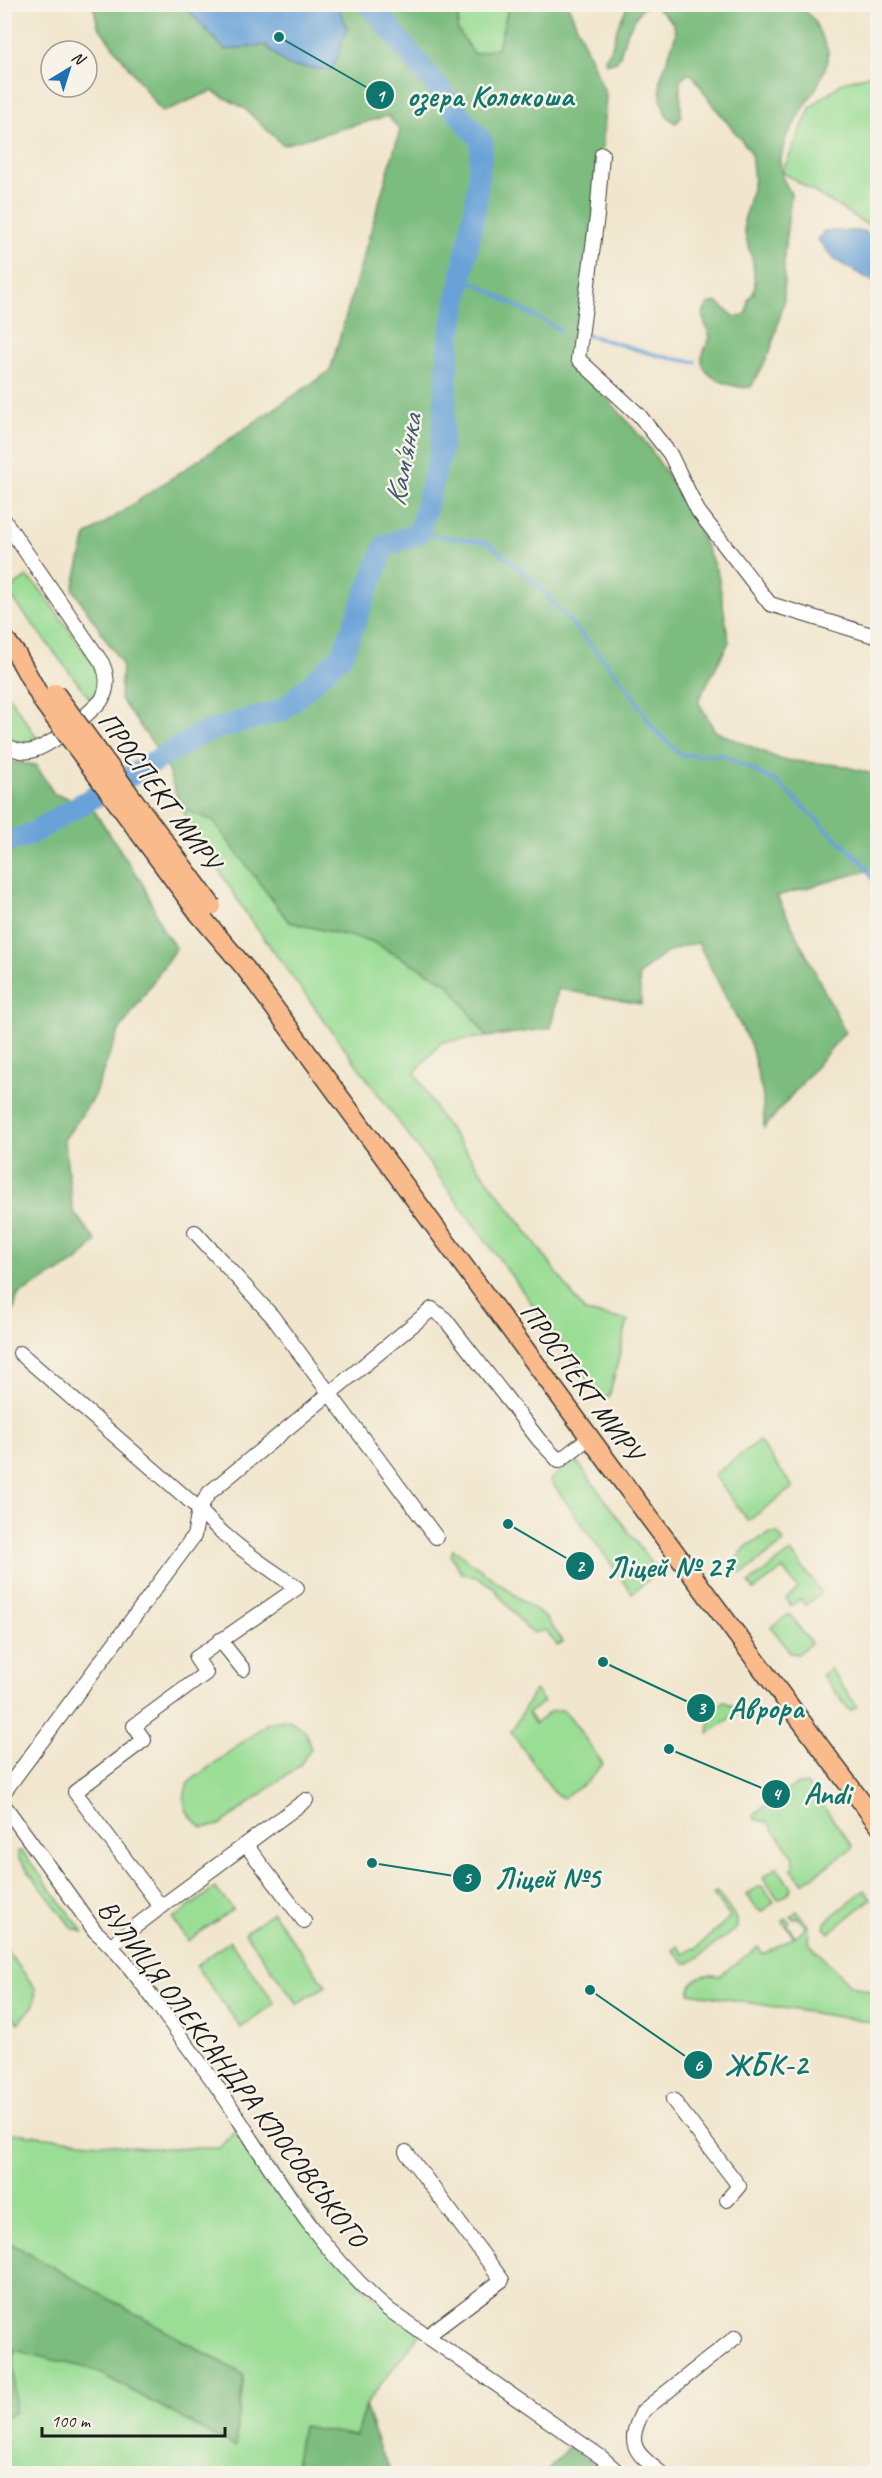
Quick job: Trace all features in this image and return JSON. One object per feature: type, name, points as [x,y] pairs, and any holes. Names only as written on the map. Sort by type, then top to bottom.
[{"type":"main road","name":"ПРОСПЕКТ МИРУ","points":[[4,638],[590,1437],[878,1824]]},
{"type":"street","points":[[602,154],[597,216],[578,358],[639,415],[670,454],[698,511],[770,604],[878,637]]},
{"type":"street","points":[[4,520],[102,663],[107,684],[107,692],[97,706],[46,745],[32,751],[23,751],[11,749],[4,744]]},
{"type":"street","points":[[195,1232],[272,1316],[436,1537]]},
{"type":"street","points":[[4,1792],[194,1536],[199,1509],[209,1493],[432,1309],[445,1319],[539,1440],[559,1461],[590,1437]]},
{"type":"street","points":[[20,1353],[199,1509],[211,1524],[297,1588],[196,1658],[206,1673],[134,1726],[144,1740],[75,1792],[161,1907]]},
{"type":"street","points":[[220,1640],[243,1669]]},
{"type":"street","points":[[111,1945],[306,1800]]},
{"type":"street","name":"ВУЛИЦЯ ОЛЕКСАНДРА КЛОСОВСЬКОГО","points":[[4,1805],[95,1931],[111,1945],[136,1974],[231,2107],[310,2225],[368,2292],[566,2435],[601,2457],[620,2474]]},
{"type":"street","points":[[246,1845],[304,1921]]},
{"type":"street","points":[[673,2100],[739,2186],[727,2199]]},
{"type":"street","points":[[406,2152],[502,2280],[427,2336]]},
{"type":"street","points":[[662,2474],[638,2454],[632,2439],[643,2411],[736,2337]]},
{"type":"green space","points":[[93,5],[460,5],[457,29],[474,54],[498,48],[509,5],[568,5],[606,95],[602,154],[578,358],[593,382],[647,444],[668,476],[690,511],[718,574],[729,642],[698,701],[715,731],[782,760],[839,765],[877,775],[877,868],[777,896],[845,1032],[764,1128],[763,1096],[751,1046],[698,943],[672,950],[639,976],[641,1004],[558,989],[551,1028],[487,1037],[449,984],[371,941],[289,922],[213,821],[181,808],[163,757],[120,699],[122,664],[73,589],[86,536],[330,371],[400,130],[388,116],[283,145],[244,108],[212,91],[162,112],[98,26]]},
{"type":"green space","points":[[460,5],[509,5],[498,48],[474,54],[457,29]]},
{"type":"green space","points":[[628,5],[799,5],[814,20],[828,51],[828,61],[818,85],[786,137],[780,161],[782,177],[791,194],[784,255],[784,302],[770,352],[751,387],[737,387],[707,372],[702,359],[710,337],[702,315],[708,304],[717,302],[734,316],[741,317],[747,313],[748,300],[754,292],[753,262],[745,234],[744,221],[754,180],[751,152],[694,77],[688,73],[680,80],[681,116],[678,122],[675,123],[666,115],[661,100],[660,80],[676,34],[673,23],[653,6],[641,9],[626,34],[620,56],[616,61],[606,64],[605,59],[611,50],[618,26]]},
{"type":"green space","points":[[878,73],[877,231],[782,172],[811,107],[843,82]]},
{"type":"green space","points":[[27,577],[39,588],[93,663],[99,683],[95,696],[91,700],[7,591]]},
{"type":"green space","points":[[4,689],[38,739],[28,744],[16,743],[5,731]]},
{"type":"green space","points":[[5,761],[36,765],[54,794],[89,803],[144,886],[163,930],[176,948],[118,1033],[93,1098],[64,1140],[73,1211],[96,1241],[78,1261],[18,1295],[7,1333],[5,1333]]},
{"type":"green space","points":[[181,808],[213,820],[289,922],[371,941],[449,984],[487,1037],[442,1042],[415,1072],[440,1117],[585,1312],[628,1320],[609,1397],[603,1398],[598,1394],[247,915]]},
{"type":"green space","points":[[759,1441],[793,1487],[748,1521],[714,1475]]},
{"type":"green space","points":[[573,1461],[578,1463],[656,1569],[653,1576],[632,1593],[550,1480]]},
{"type":"green space","points":[[771,1533],[778,1533],[784,1542],[743,1573],[738,1572],[738,1558],[741,1553],[751,1543]]},
{"type":"green space","points":[[453,1549],[546,1618],[563,1642],[557,1645],[546,1630],[534,1633],[526,1628],[493,1587],[479,1578],[462,1573],[451,1556]]},
{"type":"green space","points":[[791,1552],[822,1593],[805,1605],[800,1599],[791,1606],[786,1599],[798,1589],[783,1569],[754,1590],[749,1583]]},
{"type":"green space","points":[[789,1614],[811,1643],[798,1654],[791,1653],[771,1627]]},
{"type":"green space","points":[[830,1669],[857,1706],[850,1711],[822,1675]]},
{"type":"green space","points":[[535,1690],[544,1702],[528,1713],[535,1724],[551,1711],[563,1710],[603,1764],[587,1782],[564,1798],[556,1795],[511,1732]]},
{"type":"green space","points":[[724,1701],[740,1711],[708,1734],[711,1711]]},
{"type":"green space","points":[[287,1719],[305,1730],[311,1749],[300,1765],[220,1825],[202,1828],[188,1813],[184,1803],[188,1783],[268,1723]]},
{"type":"green space","points":[[797,1784],[807,1784],[852,1845],[852,1848],[803,1883],[792,1870],[794,1857],[768,1822],[756,1820],[753,1815]]},
{"type":"green space","points":[[18,1851],[22,1851],[83,1932],[72,1928],[19,1859]]},
{"type":"green space","points":[[777,1867],[791,1888],[789,1893],[779,1900],[763,1878]]},
{"type":"green space","points":[[759,1886],[763,1887],[774,1902],[762,1912],[756,1908],[747,1895]]},
{"type":"green space","points":[[215,1888],[233,1909],[188,1941],[173,1919]]},
{"type":"green space","points":[[864,1890],[871,1899],[829,1933],[824,1927],[826,1921]]},
{"type":"green space","points":[[717,1892],[737,1919],[737,1928],[696,1959],[685,1963],[673,1950],[678,1946],[684,1954],[695,1949],[730,1917],[713,1894]]},
{"type":"green space","points":[[797,1911],[809,1927],[808,1942],[850,1985],[877,1993],[877,2023],[689,1993],[693,1983],[700,1977],[719,1976],[758,1947],[763,1954],[794,1937],[783,1921],[786,1918],[790,1922],[787,1925],[795,1936],[806,1928],[798,1917],[794,1919],[791,1916]]},
{"type":"green space","points":[[272,1912],[326,1986],[297,2004],[245,1933]]},
{"type":"green space","points":[[230,1941],[275,2003],[241,2028],[196,1966]]},
{"type":"green space","points":[[5,1948],[36,1989],[34,2005],[19,2023],[5,2010]]},
{"type":"green space","points":[[241,2124],[368,2292],[421,2332],[365,2405],[356,2437],[302,2427],[294,2473],[5,2474],[5,2132],[143,2148],[219,2148]]},
{"type":"green space","points":[[5,2240],[244,2375],[235,2447],[94,2370],[14,2350],[15,2412],[5,2418]]},
{"type":"green space","points":[[365,2405],[381,2453],[393,2473],[294,2473],[302,2426],[356,2436]]},
{"type":"green space","points":[[568,2447],[608,2473],[545,2473]]},
{"type":"water","points":[[185,5],[338,5],[347,29],[332,70],[288,66],[265,45],[225,50]]},
{"type":"water","points":[[824,231],[864,231],[877,243],[877,284],[835,260],[818,240]]},
{"type":"waterway","name":"Кам'янка","points":[[4,842],[27,836],[205,732],[283,710],[342,655],[385,546],[419,533],[441,451],[450,336],[476,203],[482,142],[370,4]]},
{"type":"waterway","points":[[462,276],[560,330]]},
{"type":"waterway","points":[[586,335],[654,354],[695,362]]},
{"type":"waterway","points":[[419,533],[488,543],[531,578],[626,685],[653,728],[681,755],[723,755],[777,782],[866,866],[878,889]]},
{"type":"place","name":"озера Колокоша","points":[[279,37]]},
{"type":"place","name":"Ліцей № 27","points":[[508,1524]]},
{"type":"place","name":"Аврора","points":[[603,1662]]},
{"type":"place","name":"Andi","points":[[669,1749]]},
{"type":"place","name":"Ліцей №5","points":[[372,1863]]},
{"type":"place","name":"ЖБК-2","points":[[590,1990]]}]
